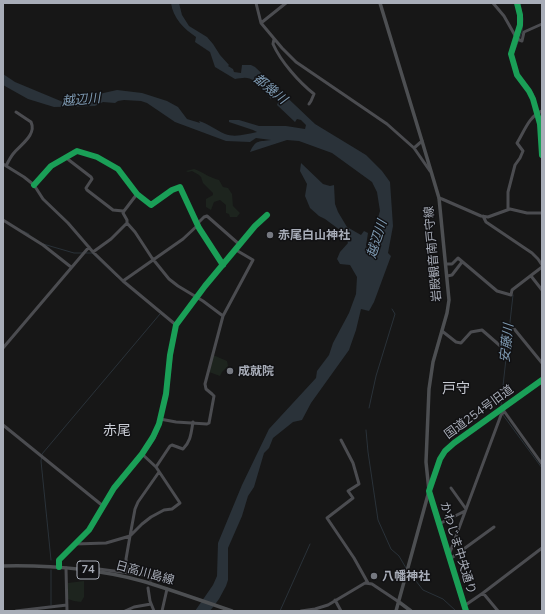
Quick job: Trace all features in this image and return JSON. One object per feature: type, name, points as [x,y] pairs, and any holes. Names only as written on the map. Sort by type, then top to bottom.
[{"type":"main road","name":"岩殿観音南戸守線","points":[[380,3],[439,198],[449,300],[447,313],[435,352],[429,389],[426,462],[429,491],[399,602]]},
{"type":"main road","name":"日高川島線","points":[[3,566],[59,567],[117,575],[169,590],[232,611]]},
{"type":"main road","points":[[396,611],[399,602],[411,611]]},
{"type":"street","points":[[256,3],[261,23],[296,62],[387,124],[414,148],[432,174]]},
{"type":"street","points":[[261,23],[286,3]]},
{"type":"street","points":[[493,3],[504,16],[519,40],[524,32],[542,24]]},
{"type":"street","points":[[274,39],[273,44],[282,59],[296,78],[314,94],[312,101],[308,104]]},
{"type":"street","points":[[16,112],[31,122],[32,127],[29,136],[5,165],[34,185],[43,199],[68,223],[93,252],[124,281],[176,325]]},
{"type":"street","points":[[508,209],[508,192],[515,165],[523,151],[517,142],[532,118],[540,112]]},
{"type":"street","points":[[414,148],[422,141]]},
{"type":"street","points":[[34,185],[51,166],[77,151],[97,157],[118,169],[137,194],[151,205],[180,187],[204,237],[223,265]]},
{"type":"street","points":[[65,157],[91,177],[92,179],[87,187],[87,190],[113,210],[124,212]]},
{"type":"street","points":[[137,194],[124,212],[127,224],[165,274],[178,286],[197,297],[223,316]]},
{"type":"street","points":[[439,198],[483,216],[488,216],[508,209],[527,213],[542,213]]},
{"type":"street","points":[[59,567],[59,560],[89,530],[114,488],[142,454],[153,437],[161,419],[176,325],[255,226],[267,215]]},
{"type":"street","points":[[124,281],[183,239],[204,216],[207,216],[240,245]]},
{"type":"street","points":[[446,264],[452,264],[458,258],[497,291],[511,295],[512,290],[542,266],[532,253],[486,222],[483,216]]},
{"type":"street","points":[[3,220],[43,245],[71,267]]},
{"type":"street","points":[[93,252],[111,239],[127,224]]},
{"type":"street","points":[[3,348],[89,247]]},
{"type":"street","points":[[161,419],[176,422],[209,424],[214,396],[206,389],[205,384],[223,316],[253,260],[236,250]]},
{"type":"street","points":[[447,276],[452,276],[462,262]]},
{"type":"street","points":[[531,276],[542,290]]},
{"type":"street","points":[[511,325],[542,363]]},
{"type":"street","points":[[442,331],[456,342],[461,343],[471,332],[482,330],[505,350]]},
{"type":"street","name":"国道254号旧道","points":[[429,491],[437,466],[445,451],[542,380]]},
{"type":"street","points":[[502,408],[542,464]]},
{"type":"street","points":[[449,557],[501,415],[504,412]]},
{"type":"street","points":[[156,467],[172,444],[183,449],[187,445],[190,439],[193,422]]},
{"type":"street","points":[[3,425],[103,506]]},
{"type":"street","points":[[341,440],[353,463],[359,484],[348,491],[353,498],[327,518],[354,558],[368,583]]},
{"type":"street","points":[[75,544],[106,543],[130,536],[142,524],[164,510],[172,508],[180,503],[156,467],[142,454]]},
{"type":"street","points":[[128,572],[126,559],[135,509],[138,502],[159,472]]},
{"type":"street","points":[[451,488],[466,510]]},
{"type":"street","name":"かわじま中央通り","points":[[429,491],[466,611]]},
{"type":"street","points":[[439,524],[466,510]]},
{"type":"street","points":[[449,557],[494,527]]},
{"type":"street","points":[[464,606],[542,548]]},
{"type":"street","points":[[66,568],[67,611]]},
{"type":"street","points":[[87,570],[91,568],[128,572],[152,576],[151,580]]},
{"type":"street","points":[[301,611],[321,608],[363,583],[372,584],[399,602]]},
{"type":"street","points":[[148,588],[150,604],[154,611]]},
{"type":"street","points":[[162,611],[169,590]]},
{"type":"street","points":[[483,593],[498,611]]},
{"type":"street","points":[[335,600],[341,611]]},
{"type":"street","points":[[125,611],[134,607],[150,604]]},
{"type":"street","points":[[16,611],[67,605]]},
{"type":"shaded area","points":[[194,169],[219,180],[223,187],[228,188],[232,194],[233,206],[240,213],[237,217],[230,217],[229,214],[226,213],[226,205],[220,200],[214,202],[211,210],[206,207],[206,199],[213,195],[213,193],[203,183],[199,175],[192,171],[186,171]]},
{"type":"shaded area","points":[[213,355],[227,361],[228,366],[220,376],[209,372]]},
{"type":"shaded area","points":[[84,581],[84,597],[81,602],[68,599],[68,583]]},
{"type":"water","points":[[171,3],[179,3],[182,15],[189,26],[207,37],[234,72],[241,73],[242,65],[251,65],[255,67],[315,124],[366,155],[382,171],[390,182],[393,226],[388,253],[391,256],[374,302],[369,311],[361,309],[349,350],[311,403],[302,420],[293,422],[273,438],[269,448],[264,453],[254,487],[248,496],[242,516],[228,548],[228,580],[226,586],[210,611],[195,611],[213,585],[217,576],[218,543],[242,485],[269,429],[316,378],[317,371],[329,355],[333,343],[349,313],[356,294],[357,277],[350,265],[340,264],[337,259],[340,252],[348,243],[344,233],[310,208],[305,196],[307,184],[300,171],[301,163],[323,184],[330,186],[334,185],[335,204],[338,212],[347,227],[361,235],[364,231],[368,233],[366,246],[368,250],[380,211],[377,192],[372,182],[332,153],[299,141],[287,140],[250,152],[256,143],[271,140],[256,138],[250,142],[226,141],[175,122],[147,103],[141,101],[124,100],[115,103],[103,102],[95,106],[54,107],[28,99],[3,85],[3,74],[15,82],[63,102],[117,90],[142,93],[167,101],[178,107],[187,119],[200,123],[199,121],[203,122],[225,134],[233,136],[257,132],[229,122],[229,120],[239,120],[259,126],[286,126],[305,129],[306,125],[301,120],[297,119],[295,122],[277,105],[279,100],[275,97],[271,99],[259,81],[254,81],[247,78],[235,79],[215,67],[210,52],[195,42],[196,37],[180,23],[174,14]]},
{"type":"waterway","points":[[520,3],[523,19],[522,32],[513,55],[519,74],[533,93],[539,112]]},
{"type":"waterway","points":[[539,115],[542,123]]},
{"type":"waterway","points":[[23,231],[29,234]]},
{"type":"waterway","points":[[43,244],[74,253],[83,253]]},
{"type":"waterway","points":[[86,253],[92,253],[117,277]]},
{"type":"waterway","name":"安藤川","points":[[502,413],[501,404],[513,295]]},
{"type":"waterway","points":[[369,408],[376,376],[395,314],[392,309]]},
{"type":"waterway","points":[[51,560],[41,461],[42,454],[160,314]]},
{"type":"waterway","points":[[168,392],[176,326]]},
{"type":"waterway","points":[[163,413],[167,397]]},
{"type":"waterway","name":"安藤川","points":[[503,415],[542,468]]},
{"type":"waterway","points":[[124,478],[150,447],[158,433],[160,426]]},
{"type":"waterway","points":[[366,430],[378,520],[391,549],[399,556],[406,568]]},
{"type":"waterway","points":[[280,611],[310,544]]},
{"type":"waterway","points":[[51,570],[51,605]]},
{"type":"waterway","points":[[409,572],[423,590],[443,599],[456,611]]},
{"type":"cycle path","points":[[517,3],[520,15],[520,25],[511,54],[517,75],[533,99],[540,124],[542,155]]},
{"type":"cycle path","points":[[34,185],[51,166],[77,151],[97,157],[118,169],[137,194],[151,205],[172,190],[180,187],[199,228],[223,265]]},
{"type":"cycle path","points":[[59,567],[59,560],[89,530],[114,488],[142,454],[153,437],[159,424],[166,394],[170,355],[176,325],[205,286],[255,226],[267,215]]},
{"type":"cycle path","points":[[466,611],[429,491],[440,459],[445,451],[542,380]]},
{"type":"place","name":"赤尾白山神社","points":[[270,235]]},
{"type":"place","name":"成就院","points":[[230,371]]},
{"type":"place","name":"八幡神社","points":[[374,576]]},
{"type":"district","name":"戸守","points":[[456,389]]},
{"type":"district","name":"赤尾","points":[[117,431]]},
{"type":"water label","name":"都幾川","points":[[270,89]]},
{"type":"water label","name":"越辺川","points":[[81,100]]},
{"type":"water label","name":"越辺川","points":[[377,239]]}]
